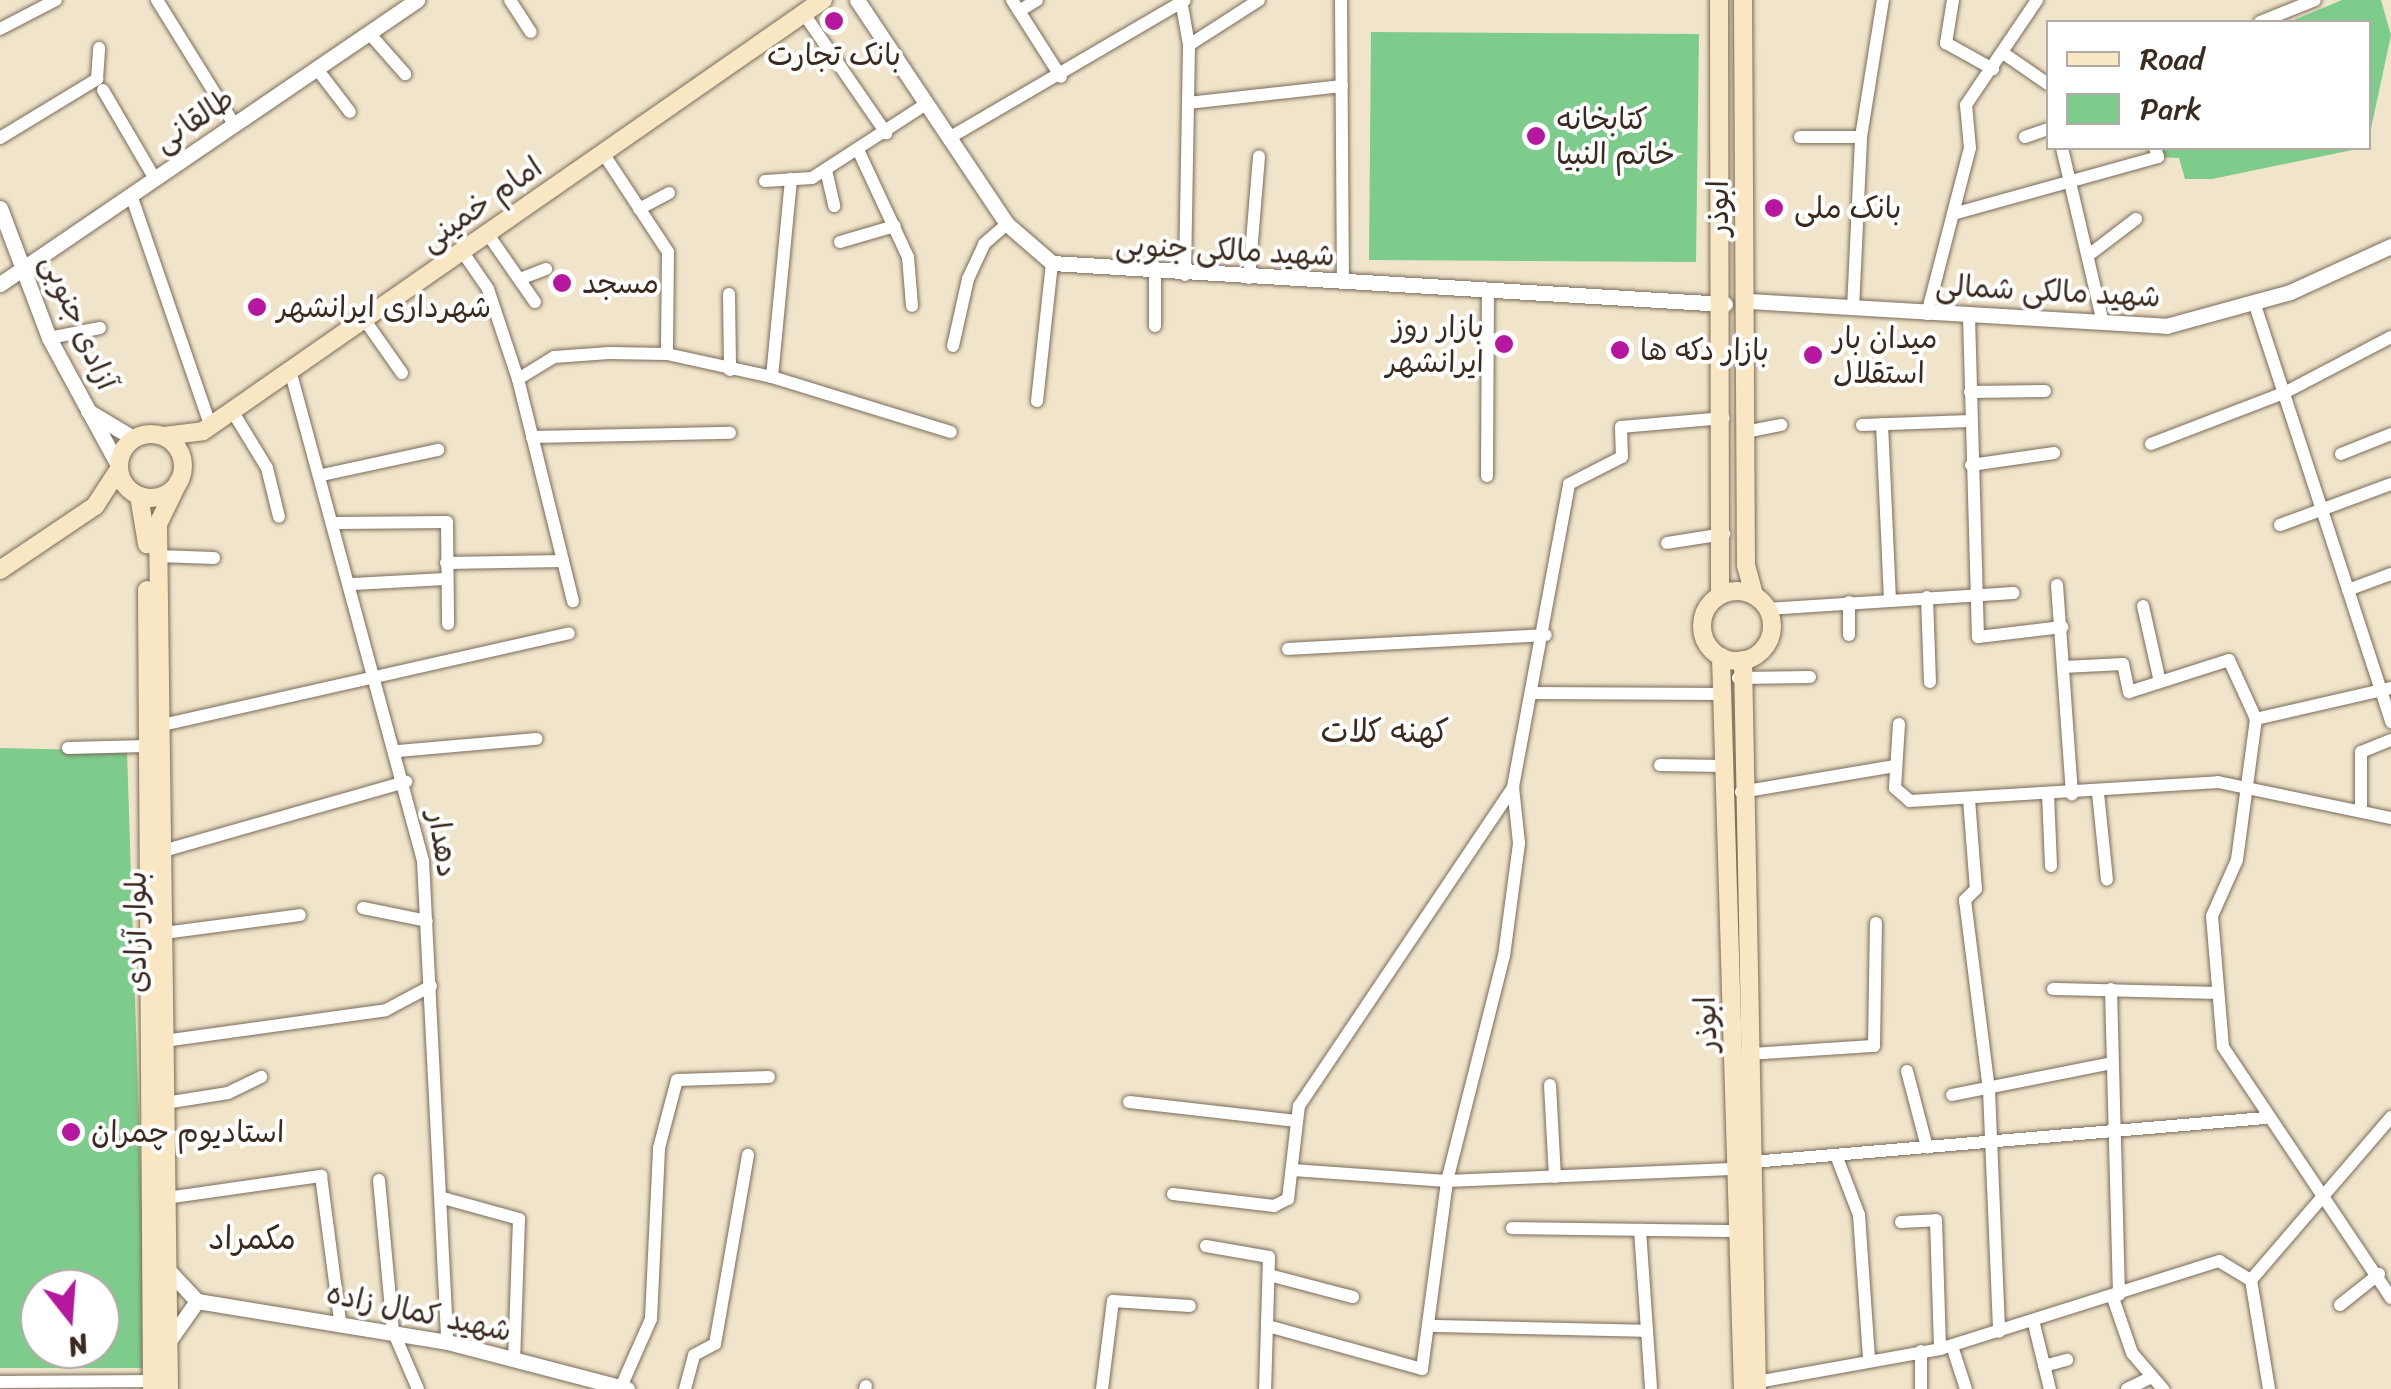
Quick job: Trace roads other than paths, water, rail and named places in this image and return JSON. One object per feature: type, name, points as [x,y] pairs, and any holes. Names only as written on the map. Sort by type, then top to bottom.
[{"type":"main road","name":"امام خمینی","points":[[164,436],[206,427],[824,0]]},
{"type":"main road","name":"ابوذر","points":[[1718,0],[1725,304],[1720,595]]},
{"type":"main road","name":"ابوذر","points":[[1743,0],[1748,84],[1745,432],[1761,602]]},
{"type":"main road","points":[[1718,82],[1748,84]]},
{"type":"main road","name":"بلوار آزادی","points":[[158,1386],[171,1338],[158,556],[164,503],[206,427]]},
{"type":"main road","points":[[0,570],[96,506],[134,493],[157,498],[181,476],[180,450],[164,436],[133,438],[96,506]]},
{"type":"main road","points":[[118,467],[134,493]]},
{"type":"main road","name":"بلوار آزادی","points":[[134,493],[147,534],[146,746],[158,1386]]},
{"type":"main road","points":[[1720,595],[1761,602],[1770,637],[1741,669],[1721,657],[1702,632],[1720,595]]},
{"type":"main road","name":"ابوذر","points":[[1721,657],[1719,694],[1745,1166],[1752,1387]]},
{"type":"main road","name":"ابوذر","points":[[1741,669],[1750,1054],[1739,1231],[1752,1387]]},
{"type":"street","points":[[0,29],[56,0]]},
{"type":"street","points":[[158,0],[235,126]]},
{"type":"street","name":"طالقانی","points":[[0,284],[368,34],[394,6],[417,0]]},
{"type":"street","points":[[510,0],[531,32]]},
{"type":"street","points":[[857,0],[1007,224],[1052,263],[1037,401]]},
{"type":"street","points":[[1037,0],[1015,6],[1060,76]]},
{"type":"street","points":[[1189,45],[1258,0]]},
{"type":"street","points":[[1341,0],[1343,283]]},
{"type":"street","points":[[1853,309],[1861,137],[1884,0]]},
{"type":"street","points":[[1953,0],[1946,43],[1993,69]]},
{"type":"street","points":[[1928,314],[1970,148],[1966,105],[2037,0]]},
{"type":"street","points":[[2265,20],[2315,0]]},
{"type":"street","points":[[949,138],[1183,1],[1189,45],[1185,275]]},
{"type":"street","points":[[804,14],[886,133]]},
{"type":"street","points":[[368,34],[405,74]]},
{"type":"street","points":[[0,138],[97,79],[100,48]]},
{"type":"street","points":[[2003,53],[2046,83]]},
{"type":"street","points":[[317,69],[350,112]]},
{"type":"street","points":[[1188,103],[1342,86]]},
{"type":"street","points":[[103,90],[155,179]]},
{"type":"street","points":[[765,180],[791,179],[826,170],[859,152],[926,104]]},
{"type":"street","points":[[2026,137],[2046,129]]},
{"type":"street","points":[[1800,137],[1861,137]]},
{"type":"street","points":[[2063,150],[2090,254],[2103,324]]},
{"type":"street","points":[[1953,214],[2158,157],[2156,150]]},
{"type":"street","points":[[859,152],[895,226],[912,306]]},
{"type":"street","points":[[603,153],[673,270],[666,354]]},
{"type":"street","points":[[1249,278],[1260,156]]},
{"type":"street","points":[[826,170],[834,206]]},
{"type":"street","points":[[772,377],[791,179]]},
{"type":"street","points":[[639,209],[670,193]]},
{"type":"street","points":[[131,195],[206,427]]},
{"type":"street","name":"آزادی جنوبی","points":[[0,208],[50,338],[81,405],[133,438]]},
{"type":"street","points":[[2090,254],[2136,218]]},
{"type":"street","points":[[953,346],[968,279],[984,244],[1007,224]]},
{"type":"street","points":[[840,242],[895,226]]},
{"type":"street","points":[[487,233],[535,302]]},
{"type":"street","name":"شهید مالکی شمالی","points":[[1749,301],[2166,326],[2255,305],[2391,246]]},
{"type":"street","points":[[462,251],[488,289],[518,379],[573,601]]},
{"type":"street","name":"شهید مالکی جنوبی","points":[[1052,263],[1156,274],[1725,304]]},
{"type":"street","points":[[520,280],[546,270]]},
{"type":"street","points":[[1156,274],[1156,326]]},
{"type":"street","points":[[1487,476],[1488,290]]},
{"type":"street","points":[[729,294],[730,370]]},
{"type":"street","points":[[2255,305],[2348,590],[2386,689],[2391,722]]},
{"type":"street","points":[[1970,316],[1972,594],[1978,637],[2062,627]]},
{"type":"street","points":[[364,318],[402,374]]},
{"type":"street","points":[[50,338],[100,328]]},
{"type":"street","points":[[2150,444],[2284,392],[2391,336]]},
{"type":"street","points":[[518,379],[554,357],[666,354],[772,377],[951,432]]},
{"type":"street","name":"دهدار","points":[[290,370],[380,678],[406,782],[427,921],[444,1198],[448,1342]]},
{"type":"street","points":[[1970,392],[2045,391]]},
{"type":"street","points":[[81,405],[118,467]]},
{"type":"street","points":[[232,409],[267,468],[280,517]]},
{"type":"street","points":[[1268,1326],[1422,1369],[1432,1326],[1447,1181],[1504,956],[1519,842],[1514,787],[1546,635],[1569,484],[1622,457],[1621,427],[1724,418]]},
{"type":"street","points":[[1862,425],[1970,422]]},
{"type":"street","points":[[1745,432],[1781,424]]},
{"type":"street","points":[[1882,424],[1890,599]]},
{"type":"street","points":[[532,437],[730,433]]},
{"type":"street","points":[[2341,454],[2391,434]]},
{"type":"street","points":[[322,474],[438,450]]},
{"type":"street","points":[[1971,465],[2054,453]]},
{"type":"street","points":[[2280,525],[2323,513],[2391,484]]},
{"type":"street","points":[[336,524],[447,522],[448,624]]},
{"type":"street","points":[[1667,543],[1724,534]]},
{"type":"street","points":[[158,556],[214,558]]},
{"type":"street","points":[[446,562],[563,560]]},
{"type":"street","points":[[2348,590],[2391,574]]},
{"type":"street","points":[[353,584],[445,580]]},
{"type":"street","points":[[2057,586],[2072,794]]},
{"type":"street","points":[[1761,602],[1849,602],[2013,593]]},
{"type":"street","points":[[1927,597],[1930,682]]},
{"type":"street","points":[[1849,602],[1850,635]]},
{"type":"street","points":[[2143,606],[2160,682]]},
{"type":"street","points":[[162,725],[569,633]]},
{"type":"street","points":[[1288,649],[1546,635]]},
{"type":"street","points":[[2063,667],[2123,664],[2129,692],[2229,660],[2256,719],[2247,738],[2249,792],[2232,874],[2212,916],[2212,992],[2223,1047],[2265,1118],[2330,1197],[2391,1298]]},
{"type":"street","points":[[1741,669],[1810,677]]},
{"type":"street","points":[[2256,719],[2386,689]]},
{"type":"street","points":[[1534,693],[1719,694]]},
{"type":"street","points":[[1899,724],[1895,788],[1910,801],[2098,793],[2180,782],[2391,818]]},
{"type":"street","points":[[398,751],[536,739]]},
{"type":"street","points":[[2361,810],[2360,752],[2391,740]]},
{"type":"street","points":[[68,748],[146,746]]},
{"type":"street","points":[[1660,765],[1725,766]]},
{"type":"street","points":[[1742,792],[1894,766]]},
{"type":"street","points":[[163,852],[406,782]]},
{"type":"street","points":[[1174,1194],[1274,1206],[1288,1199],[1295,1121],[1514,787]]},
{"type":"street","points":[[2098,793],[2107,880]]},
{"type":"street","points":[[2048,794],[2051,866]]},
{"type":"street","points":[[1969,799],[1976,888],[1965,900],[1989,1090],[1999,1332]]},
{"type":"street","points":[[363,908],[427,921]]},
{"type":"street","points":[[164,932],[300,915]]},
{"type":"street","points":[[1750,1054],[1874,1046],[1876,923]]},
{"type":"street","points":[[164,1041],[386,1010],[431,986]]},
{"type":"street","points":[[2053,989],[2212,992]]},
{"type":"street","points":[[2111,989],[2116,1296],[2150,1378],[2163,1389]]},
{"type":"street","points":[[1952,1096],[2112,1063]]},
{"type":"street","points":[[1906,1071],[1926,1147]]},
{"type":"street","points":[[165,1104],[228,1094],[261,1077]]},
{"type":"street","points":[[624,1388],[650,1320],[659,1148],[677,1080],[769,1077]]},
{"type":"street","points":[[1550,1085],[1555,1177]]},
{"type":"street","points":[[1130,1102],[1295,1121]]},
{"type":"street","points":[[2250,1280],[2330,1197],[2391,1117]]},
{"type":"street","points":[[1292,1170],[1447,1181],[1555,1177],[1745,1166],[2265,1118]]},
{"type":"street","points":[[685,1389],[694,1355],[714,1344],[748,1155]]},
{"type":"street","points":[[1836,1155],[1859,1215],[1869,1358]]},
{"type":"street","points":[[166,1198],[321,1176],[340,1321]]},
{"type":"street","points":[[379,1180],[393,1332],[418,1389]]},
{"type":"street","points":[[444,1198],[518,1219],[514,1359]]},
{"type":"street","points":[[1901,1222],[1936,1220],[1946,1347],[1966,1389]]},
{"type":"street","points":[[1512,1228],[1739,1231]]},
{"type":"street","points":[[1640,1230],[1651,1388]]},
{"type":"street","points":[[1206,1246],[1269,1257],[1266,1389]]},
{"type":"street","points":[[1752,1387],[1869,1358],[1946,1347],[2034,1324],[2219,1262],[2250,1280],[2269,1389]]},
{"type":"street","points":[[168,1271],[198,1301],[171,1338]]},
{"type":"street","points":[[2340,1304],[2379,1274]]},
{"type":"street","points":[[1268,1275],[1353,1297]]},
{"type":"street","name":"شهید کمال زاده","points":[[198,1301],[340,1321],[448,1342],[624,1388]]},
{"type":"street","points":[[1102,1389],[1113,1302],[1190,1306]]},
{"type":"street","points":[[2034,1324],[2050,1389]]},
{"type":"street","points":[[1432,1326],[1647,1332]]},
{"type":"street","points":[[1921,1389],[1922,1351]]},
{"type":"street","points":[[2044,1366],[2067,1360]]},
{"type":"street","points":[[2127,1389],[2150,1378]]},
{"type":"street","points":[[0,1382],[158,1386]]},
{"type":"place","name":"بانک تجارت","points":[[834,21]]},
{"type":"place","name":"کتابخانه خاتم النبیا","points":[[1536,136]]},
{"type":"place","name":"بانک ملی","points":[[1774,208]]},
{"type":"place","name":"مسجد","points":[[562,283]]},
{"type":"place","name":"شهرداری ایرانشهر","points":[[257,307]]},
{"type":"place","name":"بازار روز ایرانشهر","points":[[1504,344]]},
{"type":"place","name":"بازار دکه ها","points":[[1620,350]]},
{"type":"place","name":"میدان بار استقلال","points":[[1813,355]]},
{"type":"place","name":"استادیوم چمران","points":[[71,1132]]},
{"type":"district","name":"کهنه کلات","points":[[1385,732]]},
{"type":"district","name":"مکمراد","points":[[252,1239]]}]
